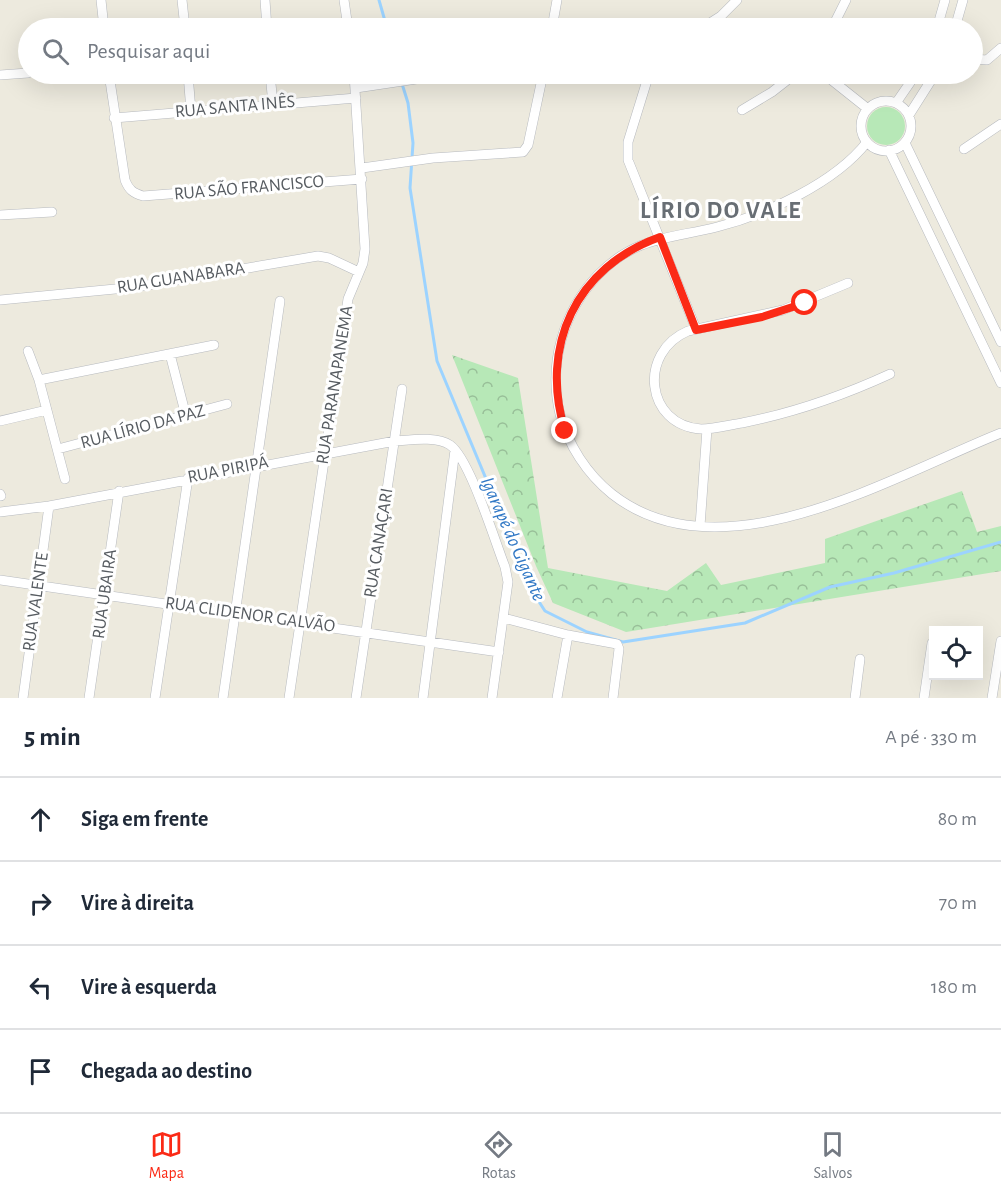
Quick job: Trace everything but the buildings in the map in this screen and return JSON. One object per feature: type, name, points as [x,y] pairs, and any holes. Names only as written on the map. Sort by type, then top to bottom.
[{"type":"street","points":[[101,0],[103,18]]},
{"type":"street","points":[[182,0],[184,18]]},
{"type":"street","points":[[265,0],[266,18]]},
{"type":"street","points":[[344,0],[347,18]]},
{"type":"street","points":[[554,18],[557,0]]},
{"type":"street","points":[[718,18],[737,0]]},
{"type":"street","points":[[837,18],[846,0]]},
{"type":"street","points":[[940,18],[945,0]]},
{"type":"street","points":[[958,18],[963,0]]},
{"type":"street","points":[[983,59],[987,60],[1001,48]]},
{"type":"street","points":[[0,75],[18,74]]},
{"type":"street","points":[[110,84],[114,118]]},
{"type":"street","points":[[189,84],[191,111]]},
{"type":"street","points":[[271,84],[273,104]]},
{"type":"street","name":"RUA PARANAPANEMA","points":[[289,698],[348,299],[363,263],[366,234],[355,84]]},
{"type":"street","name":"RUA SANTA INÊS","points":[[114,118],[273,104],[356,93],[390,84]]},
{"type":"street","points":[[362,168],[421,159],[519,153],[526,150],[541,84]]},
{"type":"street","points":[[646,84],[627,153],[629,166],[660,237],[696,330]]},
{"type":"street","points":[[742,110],[782,84]]},
{"type":"street","points":[[837,84],[868,109]]},
{"type":"street","points":[[896,103],[909,84]]},
{"type":"street","points":[[909,115],[929,84]]},
{"type":"street","points":[[881,102],[896,103],[909,115],[911,126],[904,143],[889,150],[877,149],[867,142],[861,125],[868,109],[881,102]]},
{"type":"street","name":"RUA SÃO FRANCISCO","points":[[114,118],[125,180],[129,190],[143,196],[362,179]]},
{"type":"street","points":[[964,149],[1001,124]]},
{"type":"street","points":[[867,142],[829,175],[775,206],[718,226],[660,237],[635,248],[611,263],[582,294],[568,319],[559,346],[556,375],[558,403],[565,431],[587,469],[607,490],[644,513],[671,523],[700,526],[765,520],[825,507],[874,490],[1001,434]]},
{"type":"street","points":[[904,143],[1001,342]]},
{"type":"street","points":[[889,150],[1001,383]]},
{"type":"street","points":[[0,215],[52,212]]},
{"type":"street","name":"RUA GUANABARA","points":[[0,300],[136,287],[318,256],[329,258],[358,272]]},
{"type":"street","points":[[848,283],[783,310],[696,330],[675,338],[664,349],[655,369],[654,385],[659,401],[675,420],[690,427],[707,429],[804,408],[890,374]]},
{"type":"street","points":[[223,698],[280,301]]},
{"type":"street","points":[[39,380],[214,345]]},
{"type":"street","points":[[28,351],[39,380],[65,478]]},
{"type":"street","points":[[170,354],[186,416]]},
{"type":"street","name":"RUA CANAÇARI","points":[[356,698],[402,389]]},
{"type":"street","name":"RUA LÍRIO DA PAZ","points":[[58,449],[227,404]]},
{"type":"street","points":[[0,421],[46,410]]},
{"type":"street","points":[[700,526],[707,429]]},
{"type":"street","name":"RUA PIRIPÁ","points":[[0,512],[49,506],[119,490],[395,441],[444,442],[455,450]]},
{"type":"street","points":[[455,450],[471,480],[505,567],[508,582],[492,698]]},
{"type":"street","points":[[423,698],[455,450]]},
{"type":"street","points":[[155,698],[188,478]]},
{"type":"street","name":"RUA UBAIRA","points":[[89,698],[106,595],[119,490]]},
{"type":"street","name":"RUA VALENTE","points":[[23,698],[49,506]]},
{"type":"street","name":"RUA CLIDENOR GALVÃO","points":[[0,580],[236,612],[499,652]]},
{"type":"street","points":[[504,618],[567,635],[617,644],[619,649],[613,698]]},
{"type":"street","points":[[558,698],[567,635]]},
{"type":"street","points":[[992,698],[1001,640]]},
{"type":"street","points":[[855,698],[860,659]]},
{"type":"street","points":[[924,698],[929,664]]},
{"type":"green space","points":[[886,107],[900,112],[905,126],[900,140],[886,145],[872,140],[867,126],[872,112]]},
{"type":"green space","points":[[452,355],[518,378],[548,568],[667,591],[706,563],[721,585],[825,563],[825,539],[962,491],[977,532],[1001,526],[1001,571],[626,632],[553,603]]},
{"type":"waterway","name":"Igarapé do Gigante","points":[[379,0],[384,18]]},
{"type":"waterway","name":"Igarapé do Gigante","points":[[402,84],[408,103],[413,143],[410,188],[437,361],[534,594],[545,611],[587,632],[623,642],[745,623],[830,587],[894,573],[1001,542]]},
{"type":"district","name":"LÍRIO DO VALE","points":[[721,211]]},
{"type":"route","points":[[565,431],[558,403],[556,375],[559,346],[568,319],[582,294],[600,273],[622,255],[648,241],[660,237],[696,330],[762,317],[805,303]]}]
